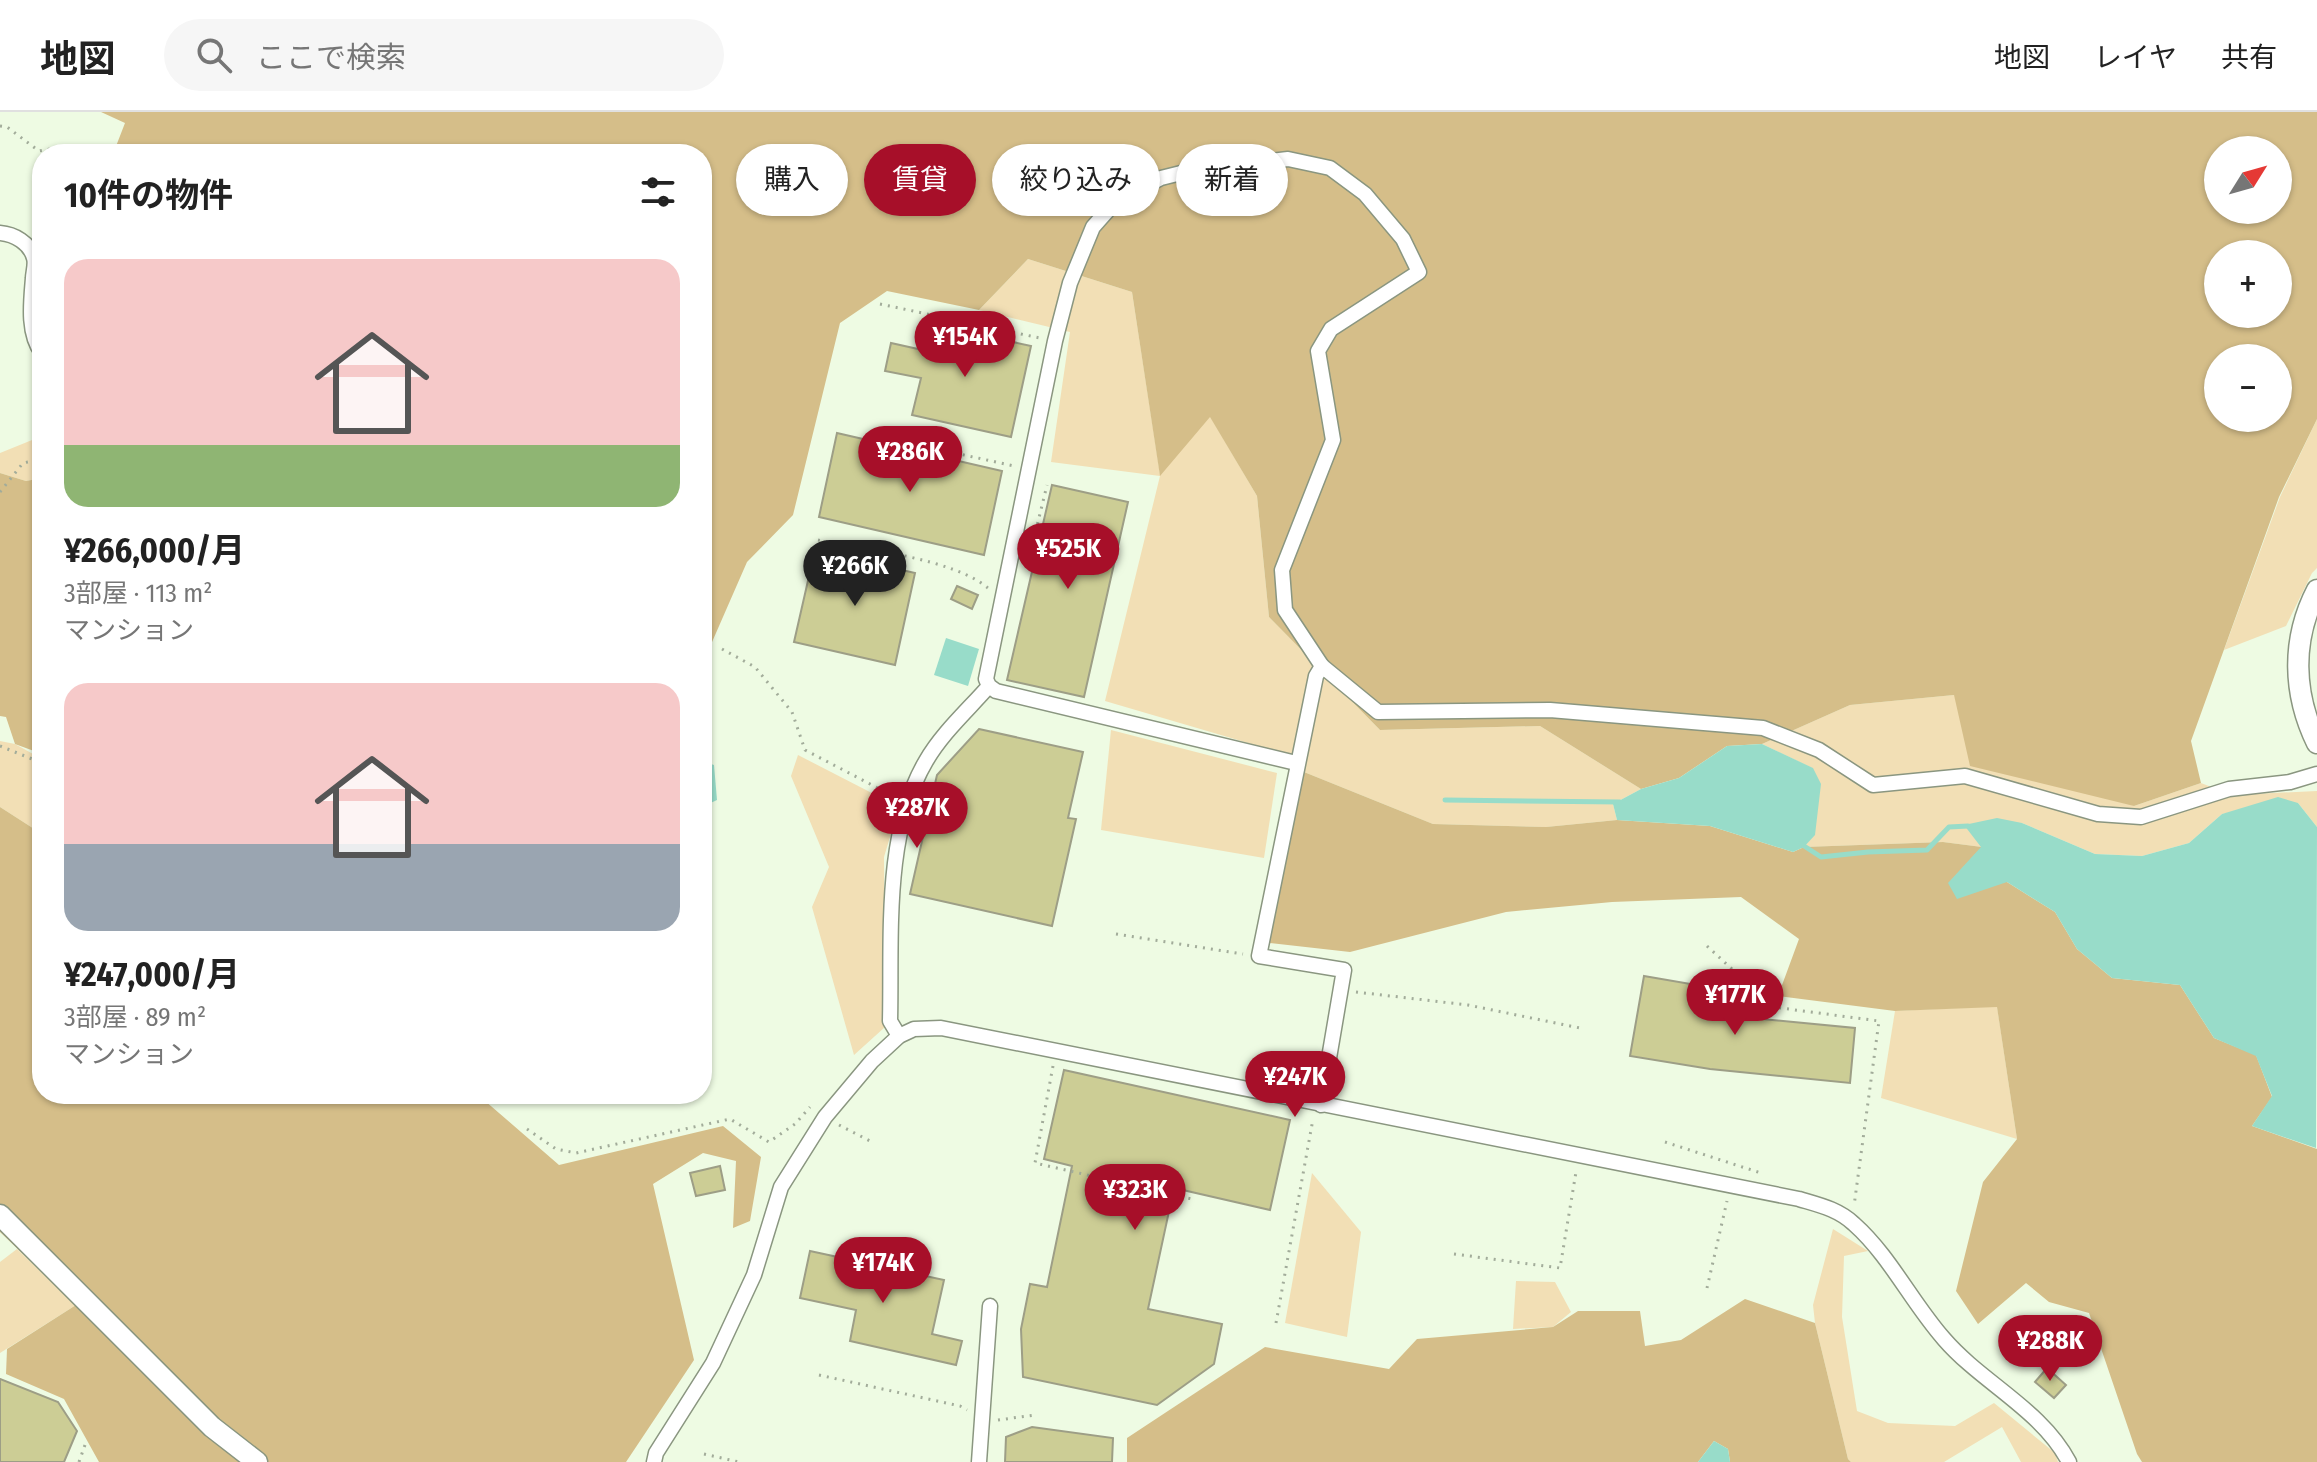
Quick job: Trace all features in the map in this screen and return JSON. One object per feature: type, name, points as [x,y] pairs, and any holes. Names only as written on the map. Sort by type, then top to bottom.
[{"type":"street","points":[[1296,763],[996,691],[986,679],[1055,341],[1070,283],[1093,227],[1116,201],[1161,178],[1197,169],[1288,159],[1330,168],[1365,194],[1403,239],[1419,272],[1331,329],[1318,351],[1333,440],[1282,570],[1285,610],[1322,666],[1378,712],[1550,710],[1763,728],[1819,750],[1873,785],[1965,776],[2098,814],[2141,817],[2229,789],[2290,782],[2317,774]]},
{"type":"street","points":[[0,233],[10,234],[25,243],[32,255]]},
{"type":"street","points":[[32,285],[32,321]]},
{"type":"street","points":[[2317,590],[2304,619],[2298,651],[2298,688],[2317,743]]},
{"type":"street","points":[[1321,1105],[1344,970],[1259,956],[1296,763],[1316,676],[1322,666]]},
{"type":"street","points":[[899,1036],[890,1021],[894,867],[908,801],[934,747],[989,686]]},
{"type":"street","points":[[654,1462],[656,1453],[713,1363],[754,1275],[781,1187],[825,1117],[872,1061],[899,1036],[914,1029],[941,1028],[1799,1199],[1835,1210],[1867,1236],[1942,1337],[1969,1366],[2042,1424],[2069,1462]]},
{"type":"street","points":[[0,1215],[212,1427],[257,1462]]},
{"type":"street","points":[[979,1462],[990,1306]]},
{"type":"path","points":[[0,126],[7,127],[32,146]]},
{"type":"path","points":[[880,304],[1055,341]]},
{"type":"path","points":[[869,434],[1030,469]]},
{"type":"path","points":[[0,492],[23,463],[32,461]]},
{"type":"path","points":[[818,540],[925,561],[979,580],[1003,602]]},
{"type":"path","points":[[722,649],[755,667],[792,712],[805,750],[887,795],[908,801]]},
{"type":"path","points":[[0,746],[32,759]]},
{"type":"path","points":[[1116,934],[1259,956]]},
{"type":"path","points":[[1707,946],[1773,1007],[1879,1021],[1852,1221]]},
{"type":"path","points":[[1341,990],[1468,1005],[1580,1028]]},
{"type":"path","points":[[1056,1051],[1035,1163],[1192,1199]]},
{"type":"path","points":[[527,1129],[556,1149],[576,1153],[730,1119],[769,1142],[795,1124],[812,1105]]},
{"type":"path","points":[[1276,1323],[1313,1117],[1321,1105]]},
{"type":"path","points":[[825,1117],[872,1142]]},
{"type":"path","points":[[1665,1142],[1769,1176]]},
{"type":"path","points":[[1454,1254],[1560,1268],[1579,1156]]},
{"type":"path","points":[[1707,1288],[1730,1186]]},
{"type":"path","points":[[819,1375],[960,1406],[983,1422],[1035,1415]]},
{"type":"path","points":[[79,1462],[86,1442]]},
{"type":"path","points":[[704,1454],[739,1462]]},
{"type":"shaded area","points":[[101,112],[2317,112],[2317,419],[2279,497],[2191,741],[2201,783],[2134,806],[1970,766],[1954,695],[1850,705],[1762,744],[1727,746],[1679,778],[1641,789],[1540,726],[1380,730],[1269,617],[1257,496],[1210,417],[1160,476],[1132,292],[1028,259],[979,310],[887,291],[840,323],[793,515],[747,562],[712,642],[712,144],[117,144],[125,123]]},
{"type":"shaded area","points":[[1028,259],[1132,292],[1160,474],[1210,416],[1257,496],[1269,617],[1380,730],[1540,726],[1641,789],[1613,804],[1617,820],[1546,827],[1433,824],[1304,772],[1289,755],[1105,701],[1160,476],[1051,462],[1070,332],[979,310]]},
{"type":"shaded area","points":[[2317,419],[2317,568],[2286,626],[2224,650],[2280,497]]},
{"type":"shaded area","points":[[32,440],[32,480],[0,473],[0,453]]},
{"type":"shaded area","points":[[0,473],[32,480],[32,750],[15,744],[6,717],[0,716]]},
{"type":"shaded area","points":[[1954,695],[2134,806],[2201,783],[2232,795],[2317,791],[2317,827],[2298,803],[2222,814],[2189,843],[2142,856],[2095,854],[2022,823],[1982,847],[1943,842],[1804,847],[1815,834],[1812,768],[1762,744],[1850,705]]},
{"type":"shaded area","points":[[1111,730],[1277,773],[1264,858],[1101,830]]},
{"type":"shaded area","points":[[0,741],[15,744],[32,753],[32,828],[0,807]]},
{"type":"shaded area","points":[[798,755],[899,807],[884,857],[885,1027],[854,1055],[812,907],[829,867],[791,776]]},
{"type":"shaded area","points":[[1304,772],[1433,824],[1546,827],[1617,820],[1710,826],[1793,852],[1804,847],[1943,842],[1982,847],[1949,883],[2007,882],[2055,912],[2077,949],[2112,978],[2180,985],[2214,1038],[2256,1055],[2272,1097],[2252,1126],[2317,1149],[2317,1462],[2142,1462],[2089,1313],[2049,1302],[2026,1283],[1978,1324],[1956,1291],[1983,1182],[2017,1139],[1997,1007],[1895,1011],[1778,996],[1799,939],[1741,897],[1612,902],[1506,912],[1350,952],[1269,943]]},
{"type":"shaded area","points":[[0,807],[32,828],[32,1104],[489,1104],[559,1165],[723,1126],[761,1157],[750,1221],[733,1228],[736,1161],[703,1153],[653,1184],[694,1360],[626,1462],[99,1462],[64,1399],[6,1374],[7,1349],[76,1305],[0,1232]]},
{"type":"shaded area","points":[[1997,1006],[2017,1139],[1881,1098],[1895,1011]]},
{"type":"shaded area","points":[[1312,1173],[1361,1232],[1347,1337],[1285,1323]]},
{"type":"shaded area","points":[[1833,1229],[1868,1251],[1844,1256],[1842,1317],[1857,1411],[1888,1423],[1955,1426],[1994,1403],[2055,1453],[2058,1462],[2021,1462],[2002,1427],[1944,1462],[1851,1462],[1848,1459],[1813,1305]]},
{"type":"shaded area","points":[[17,1249],[76,1305],[0,1353],[0,1262]]},
{"type":"shaded area","points":[[1516,1281],[1555,1282],[1571,1312],[1553,1327],[1513,1329]]},
{"type":"shaded area","points":[[1745,1299],[1815,1323],[1851,1462],[1730,1462],[1728,1449],[1714,1441],[1698,1462],[1127,1462],[1127,1438],[1265,1347],[1389,1369],[1417,1339],[1553,1327],[1578,1311],[1640,1311],[1645,1346],[1681,1340]]},
{"type":"water","points":[[946,638],[979,649],[968,686],[934,675]]},
{"type":"water","points":[[1762,744],[1813,768],[1821,784],[1815,835],[1804,847],[1793,852],[1710,826],[1617,820],[1613,804],[1641,789],[1679,778],[1727,746]]},
{"type":"water","points":[[712,764],[714,765],[717,800],[712,802]]},
{"type":"water","points":[[2278,797],[2298,803],[2317,827],[2316,1148],[2252,1126],[2272,1096],[2256,1056],[2214,1038],[2180,985],[2112,978],[2077,949],[2055,912],[2007,882],[1957,899],[1948,883],[1981,847],[1964,825],[1997,818],[2022,823],[2095,854],[2142,856],[2189,843],[2222,814]]},
{"type":"water","points":[[1714,1441],[1728,1449],[1730,1462],[1698,1462]]},
{"type":"building","points":[[932,324],[1031,346],[1011,437],[912,415],[921,378],[885,371],[891,343],[927,351]]},
{"type":"building","points":[[837,433],[1002,471],[984,555],[819,517]]},
{"type":"building","points":[[1052,485],[1128,502],[1084,697],[1007,680]]},
{"type":"building","points":[[815,550],[915,573],[895,665],[794,642]]},
{"type":"building","points":[[957,586],[978,595],[972,609],[951,599]]},
{"type":"building","points":[[979,729],[1083,752],[1068,818],[1076,819],[1052,926],[910,894],[937,775]]},
{"type":"building","points":[[1644,976],[1714,988],[1710,1014],[1855,1028],[1850,1083],[1710,1069],[1630,1056]]},
{"type":"building","points":[[1064,1070],[1290,1120],[1270,1210],[1174,1188],[1148,1309],[1222,1324],[1214,1364],[1157,1405],[1023,1377],[1021,1329],[1030,1284],[1047,1287],[1072,1166],[1044,1159]]},
{"type":"building","points":[[720,1166],[725,1190],[696,1196],[690,1173]]},
{"type":"building","points":[[810,1251],[944,1280],[932,1334],[962,1341],[956,1365],[850,1341],[856,1310],[800,1298]]},
{"type":"building","points":[[2047,1368],[2066,1385],[2054,1398],[2035,1382]]},
{"type":"building","points":[[0,1379],[58,1402],[77,1431],[64,1462],[0,1462]]},
{"type":"building","points":[[1032,1427],[1113,1438],[1112,1462],[1005,1462],[1006,1437]]},
{"type":"waterway","points":[[1445,800],[1620,802]]},
{"type":"waterway","points":[[1801,844],[1821,857],[1927,850],[1949,827],[1968,826]]}]
